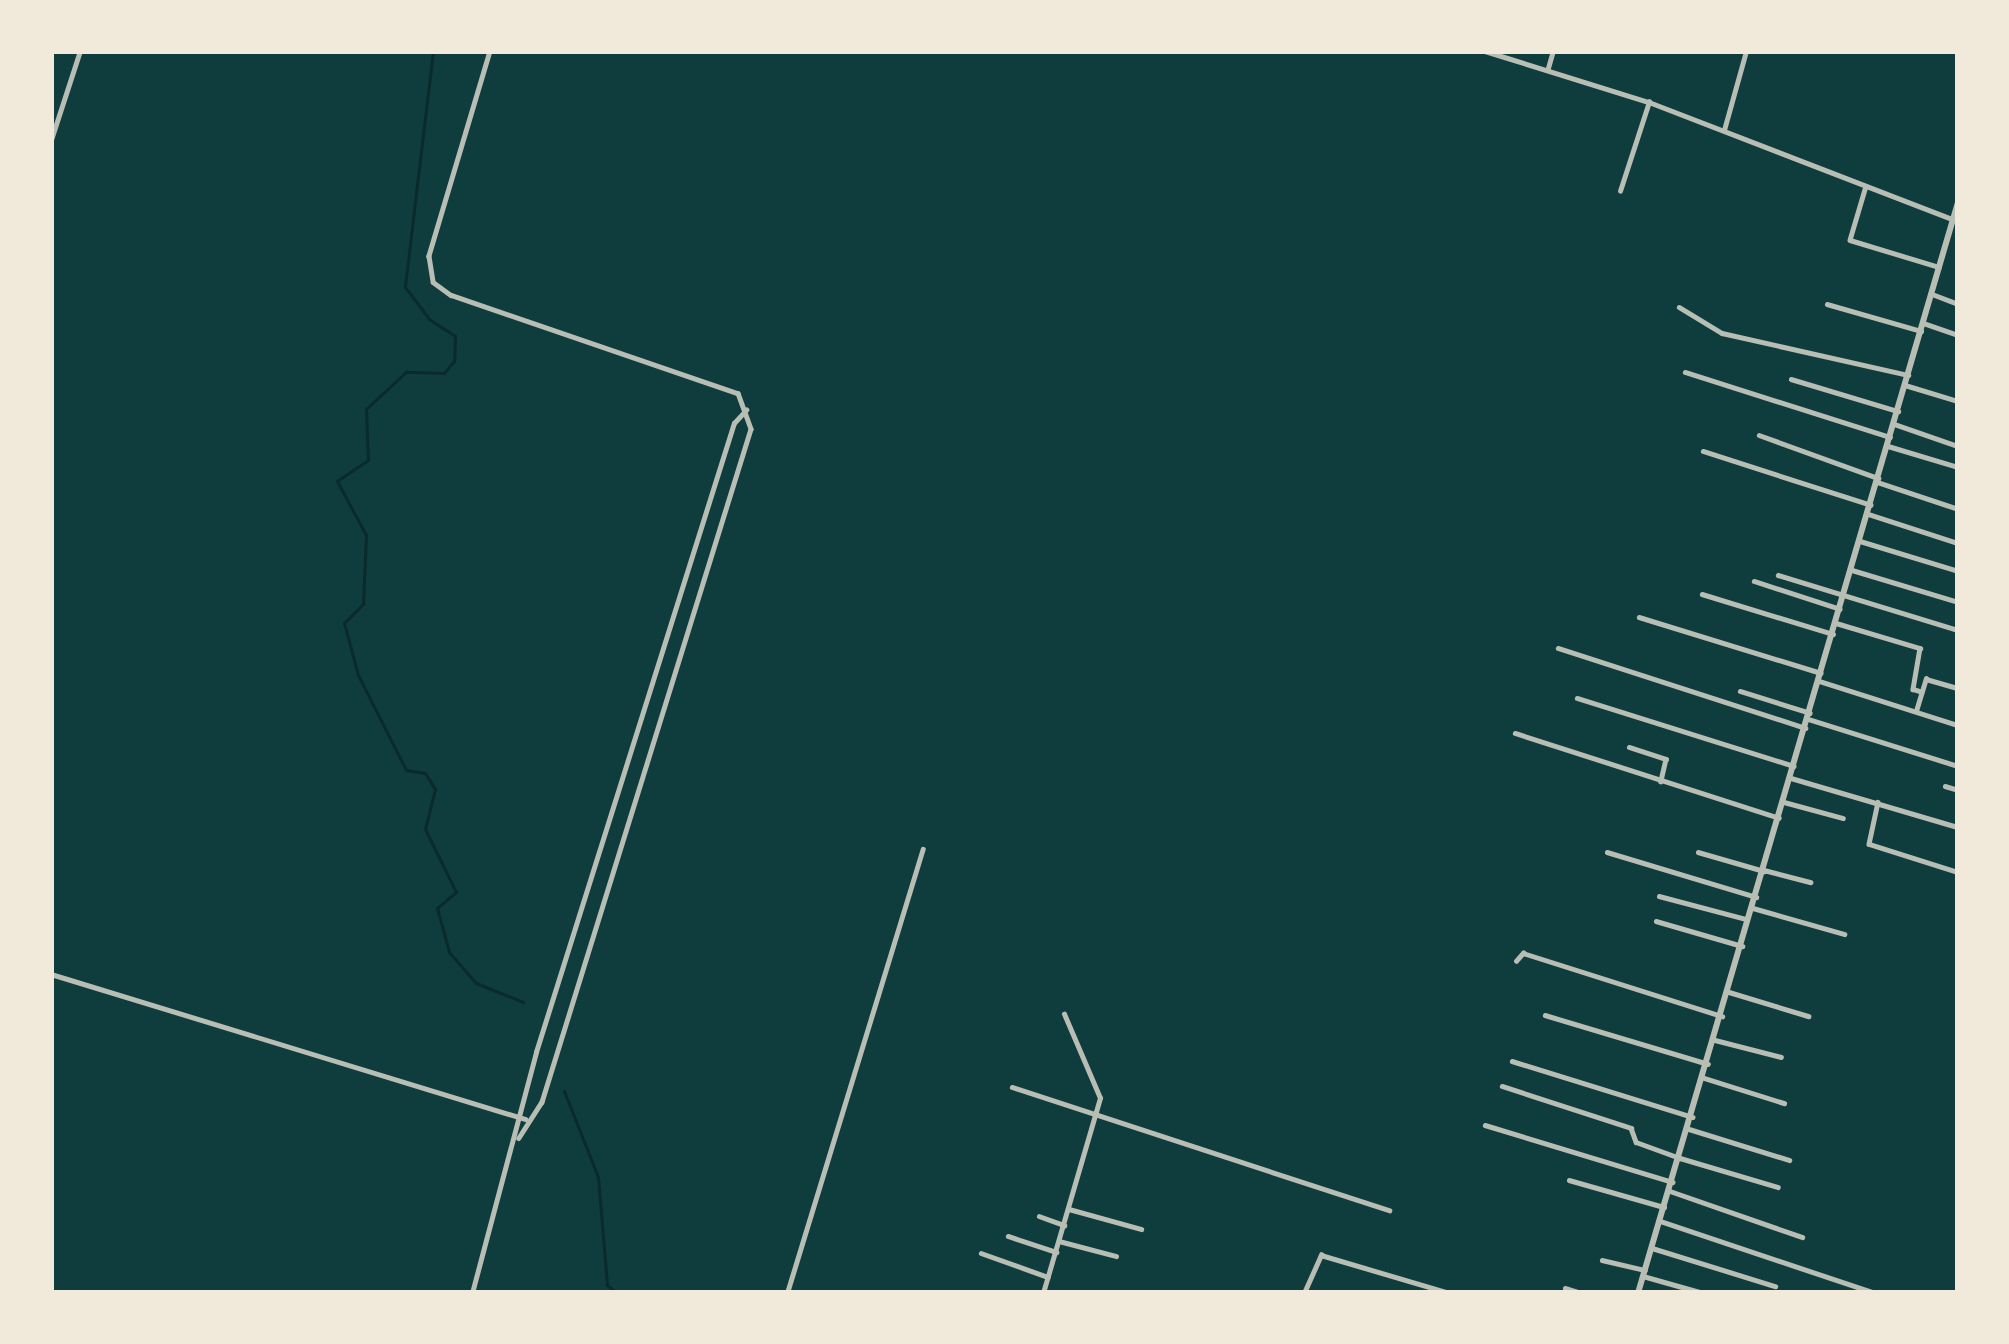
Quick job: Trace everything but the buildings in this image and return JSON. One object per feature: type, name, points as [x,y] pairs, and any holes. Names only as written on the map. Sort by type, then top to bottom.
[{"type":"street","points":[[51,140],[80,51]]},
{"type":"street","points":[[472,1293],[751,429],[738,393],[451,295],[433,282],[429,256],[490,51]]},
{"type":"street","points":[[1485,51],[1649,102],[1865,189],[1956,220]]},
{"type":"street","points":[[1548,68],[1553,51]]},
{"type":"street","points":[[1724,130],[1746,51]]},
{"type":"street","points":[[1620,191],[1649,102]]},
{"type":"street","points":[[1865,189],[1851,242],[1939,267]]},
{"type":"street","points":[[1638,1293],[1958,202]]},
{"type":"street","points":[[1932,294],[1958,304]]},
{"type":"street","points":[[1827,304],[1958,335]]},
{"type":"street","points":[[1679,307],[1722,332],[1908,375]]},
{"type":"street","points":[[1685,372],[1958,467]]},
{"type":"street","points":[[1791,379],[1898,411]]},
{"type":"street","points":[[1905,386],[1958,401]]},
{"type":"street","points":[[527,1119],[536,1052],[734,423],[746,410]]},
{"type":"street","points":[[1894,424],[1958,446]]},
{"type":"street","points":[[1759,436],[1958,509]]},
{"type":"street","points":[[1703,452],[1958,543]]},
{"type":"street","points":[[1860,541],[1958,571]]},
{"type":"street","points":[[1852,570],[1958,602]]},
{"type":"street","points":[[1778,574],[1958,630]]},
{"type":"street","points":[[1754,581],[1840,609]]},
{"type":"street","points":[[1702,594],[1833,634]]},
{"type":"street","points":[[1639,617],[1958,724]]},
{"type":"street","points":[[1836,623],[1920,648],[1913,689],[1922,692]]},
{"type":"street","points":[[1558,648],[1958,766]]},
{"type":"street","points":[[1916,711],[1928,678],[1958,688]]},
{"type":"street","points":[[1740,691],[1808,720]]},
{"type":"street","points":[[1577,698],[1794,766]]},
{"type":"street","points":[[1515,733],[1779,818]]},
{"type":"street","points":[[1629,747],[1666,759],[1661,781]]},
{"type":"street","points":[[1791,778],[1958,827]]},
{"type":"street","points":[[1945,786],[1958,790]]},
{"type":"street","points":[[1784,802],[1843,818]]},
{"type":"street","points":[[1878,802],[1869,844],[1958,872]]},
{"type":"street","points":[[787,1293],[923,849]]},
{"type":"street","points":[[1607,853],[1756,898]]},
{"type":"street","points":[[1698,853],[1810,882]]},
{"type":"street","points":[[1659,896],[1750,920]]},
{"type":"street","points":[[1754,908],[1844,934]]},
{"type":"street","points":[[1655,921],[1742,946]]},
{"type":"street","points":[[1516,961],[1523,953],[1722,1016]]},
{"type":"street","points":[[51,974],[527,1119]]},
{"type":"street","points":[[1729,992],[1808,1016]]},
{"type":"street","points":[[1053,1293],[1043,1292],[1100,1095],[1064,1014]]},
{"type":"street","points":[[1545,1016],[1708,1064]]},
{"type":"street","points":[[1715,1040],[1780,1057]]},
{"type":"street","points":[[1512,1061],[1693,1117]]},
{"type":"street","points":[[1704,1078],[1784,1103]]},
{"type":"street","points":[[1502,1086],[1631,1128],[1636,1142],[1778,1187]]},
{"type":"street","points":[[1012,1087],[1389,1210]]},
{"type":"street","points":[[1485,1125],[1671,1186],[1802,1237]]},
{"type":"street","points":[[1689,1129],[1789,1160]]},
{"type":"street","points":[[1569,1180],[1664,1208]]},
{"type":"street","points":[[1069,1209],[1142,1229]]},
{"type":"street","points":[[1039,1216],[1064,1225]]},
{"type":"street","points":[[1660,1222],[1875,1293]]},
{"type":"street","points":[[1008,1236],[1056,1252]]},
{"type":"street","points":[[1059,1241],[1116,1256]]},
{"type":"street","points":[[1652,1248],[1775,1286]]},
{"type":"street","points":[[980,1253],[1048,1277]]},
{"type":"street","points":[[1304,1293],[1321,1255],[1449,1293]]},
{"type":"street","points":[[1602,1260],[1702,1293]]},
{"type":"street","points":[[1565,1288],[1580,1293]]},
{"type":"waterway","points":[[433,51],[405,287],[429,319],[455,336],[454,361],[444,373],[406,372],[366,409],[368,460],[337,481],[366,535],[363,604],[344,623],[358,675],[406,770],[425,773],[435,789],[425,829],[456,892],[437,908],[449,952],[476,983],[523,1002]]},
{"type":"waterway","points":[[564,1091],[598,1177],[607,1285],[617,1293]]}]
